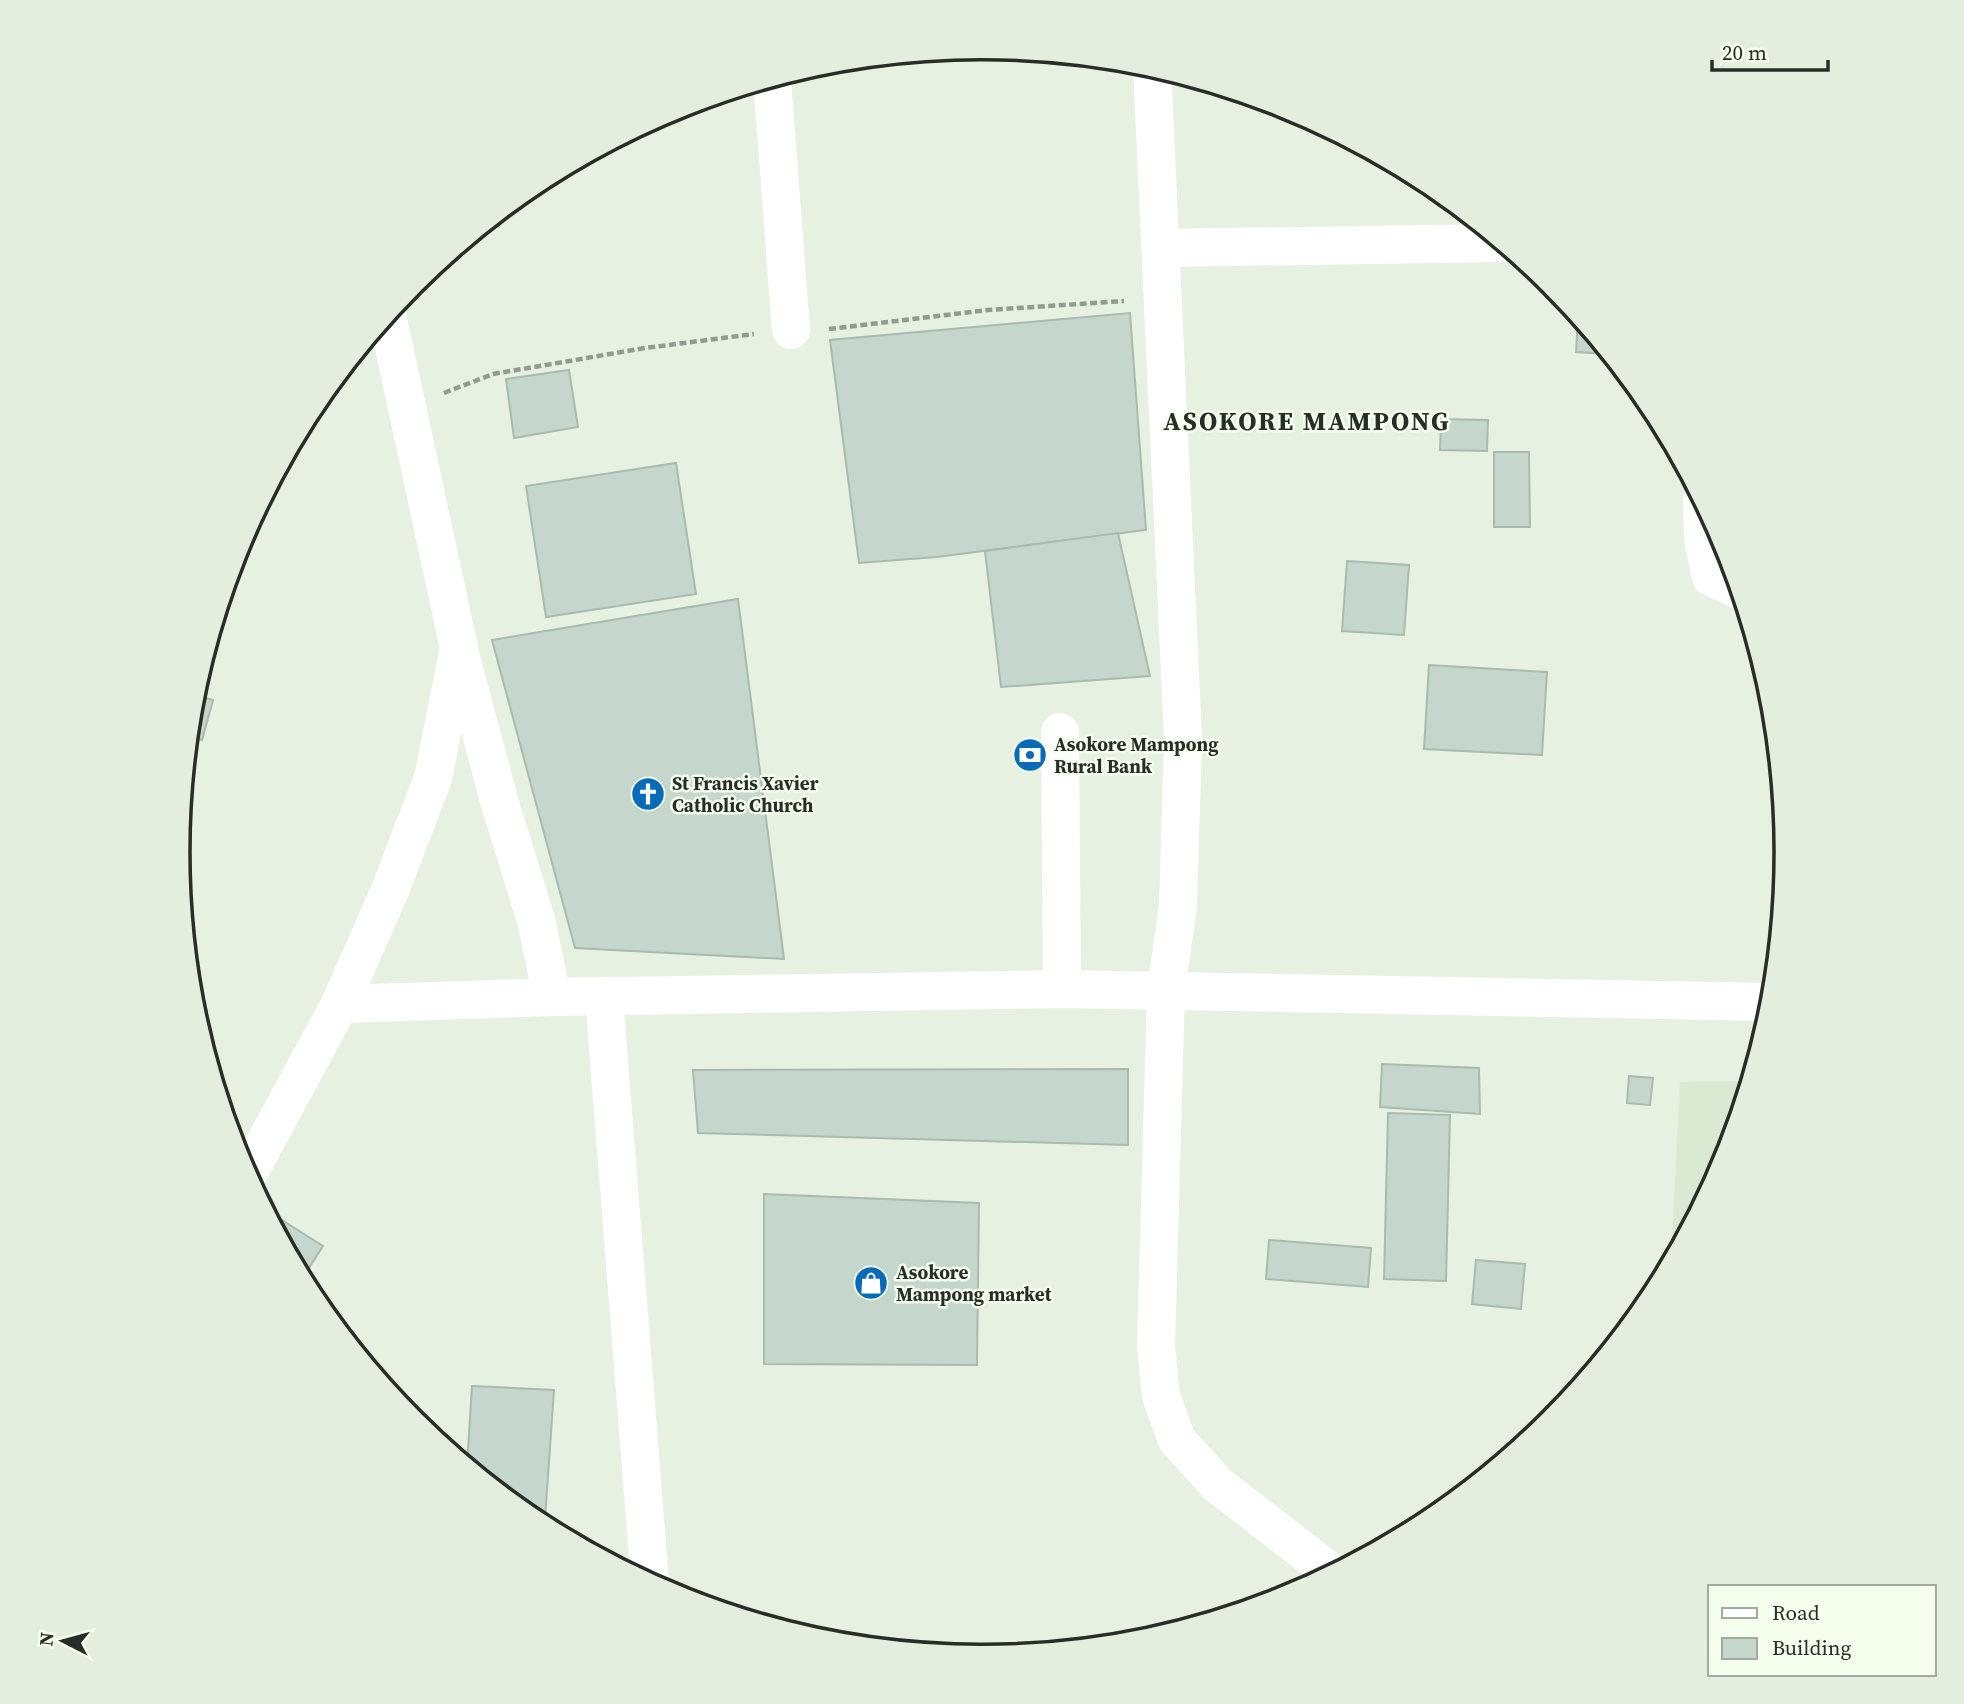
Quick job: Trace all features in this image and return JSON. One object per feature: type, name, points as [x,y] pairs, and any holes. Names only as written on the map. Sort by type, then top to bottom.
[{"type":"street","points":[[1153,79],[1183,739],[1178,906],[1166,990],[1156,1346],[1161,1396],[1177,1440],[1219,1485],[1324,1567]]},
{"type":"street","points":[[773,88],[791,330]]},
{"type":"street","points":[[1161,248],[1489,243]]},
{"type":"street","points":[[389,326],[459,648],[500,804],[536,920],[552,997]]},
{"type":"street","points":[[1703,523],[1703,540],[1711,577],[1727,584]]},
{"type":"street","points":[[254,1164],[340,1004],[391,888],[433,778],[459,648]]},
{"type":"street","points":[[1060,732],[1062,989]]},
{"type":"street","points":[[340,1004],[552,997],[1062,989],[1760,1002]]},
{"type":"street","points":[[604,997],[648,1570]]},
{"type":"shaded area","points":[[1740,1081],[1714,1155],[1693,1203],[1672,1241],[1680,1082]]},
{"type":"building","points":[[1130,313],[1146,530],[937,557],[859,563],[830,340]]},
{"type":"building","points":[[1577,328],[1598,353],[1576,352]]},
{"type":"building","points":[[569,370],[578,427],[514,438],[506,379]]},
{"type":"building","points":[[1441,419],[1488,420],[1487,451],[1440,450]]},
{"type":"building","points":[[1494,452],[1529,452],[1530,527],[1494,527]]},
{"type":"building","points":[[676,463],[696,594],[546,617],[526,486]]},
{"type":"building","points":[[1118,533],[1150,676],[1001,687],[985,551]]},
{"type":"building","points":[[1347,561],[1409,565],[1404,635],[1342,631]]},
{"type":"building","name":"St Francis Xavier Catholic Church","points":[[738,599],[784,959],[575,948],[492,640]]},
{"type":"building","points":[[1429,665],[1547,672],[1542,755],[1424,749]]},
{"type":"building","points":[[205,698],[213,700],[202,740],[198,739]]},
{"type":"building","points":[[1382,1064],[1479,1068],[1480,1114],[1380,1107]]},
{"type":"building","points":[[1128,1069],[1128,1145],[698,1133],[693,1070]]},
{"type":"building","points":[[1629,1076],[1653,1078],[1650,1105],[1627,1103]]},
{"type":"building","points":[[1388,1113],[1450,1115],[1446,1281],[1384,1279]]},
{"type":"building","name":"Asokore Mampong market","points":[[764,1194],[979,1203],[977,1365],[764,1364]]},
{"type":"building","points":[[281,1221],[323,1246],[309,1269],[296,1248]]},
{"type":"building","points":[[1269,1240],[1371,1248],[1368,1287],[1266,1279]]},
{"type":"building","points":[[1476,1260],[1525,1264],[1521,1309],[1472,1304]]},
{"type":"building","points":[[472,1386],[554,1390],[545,1513],[468,1455]]},
{"type":"place","name":"Asokore Mampong Rural Bank","points":[[1030,755]]},
{"type":"place","name":"St Francis Xavier Catholic Church","points":[[648,794]]},
{"type":"place","name":"Asokore Mampong market","points":[[871,1283]]},
{"type":"district","name":"ASOKORE MAMPONG","points":[[1307,421]]}]
